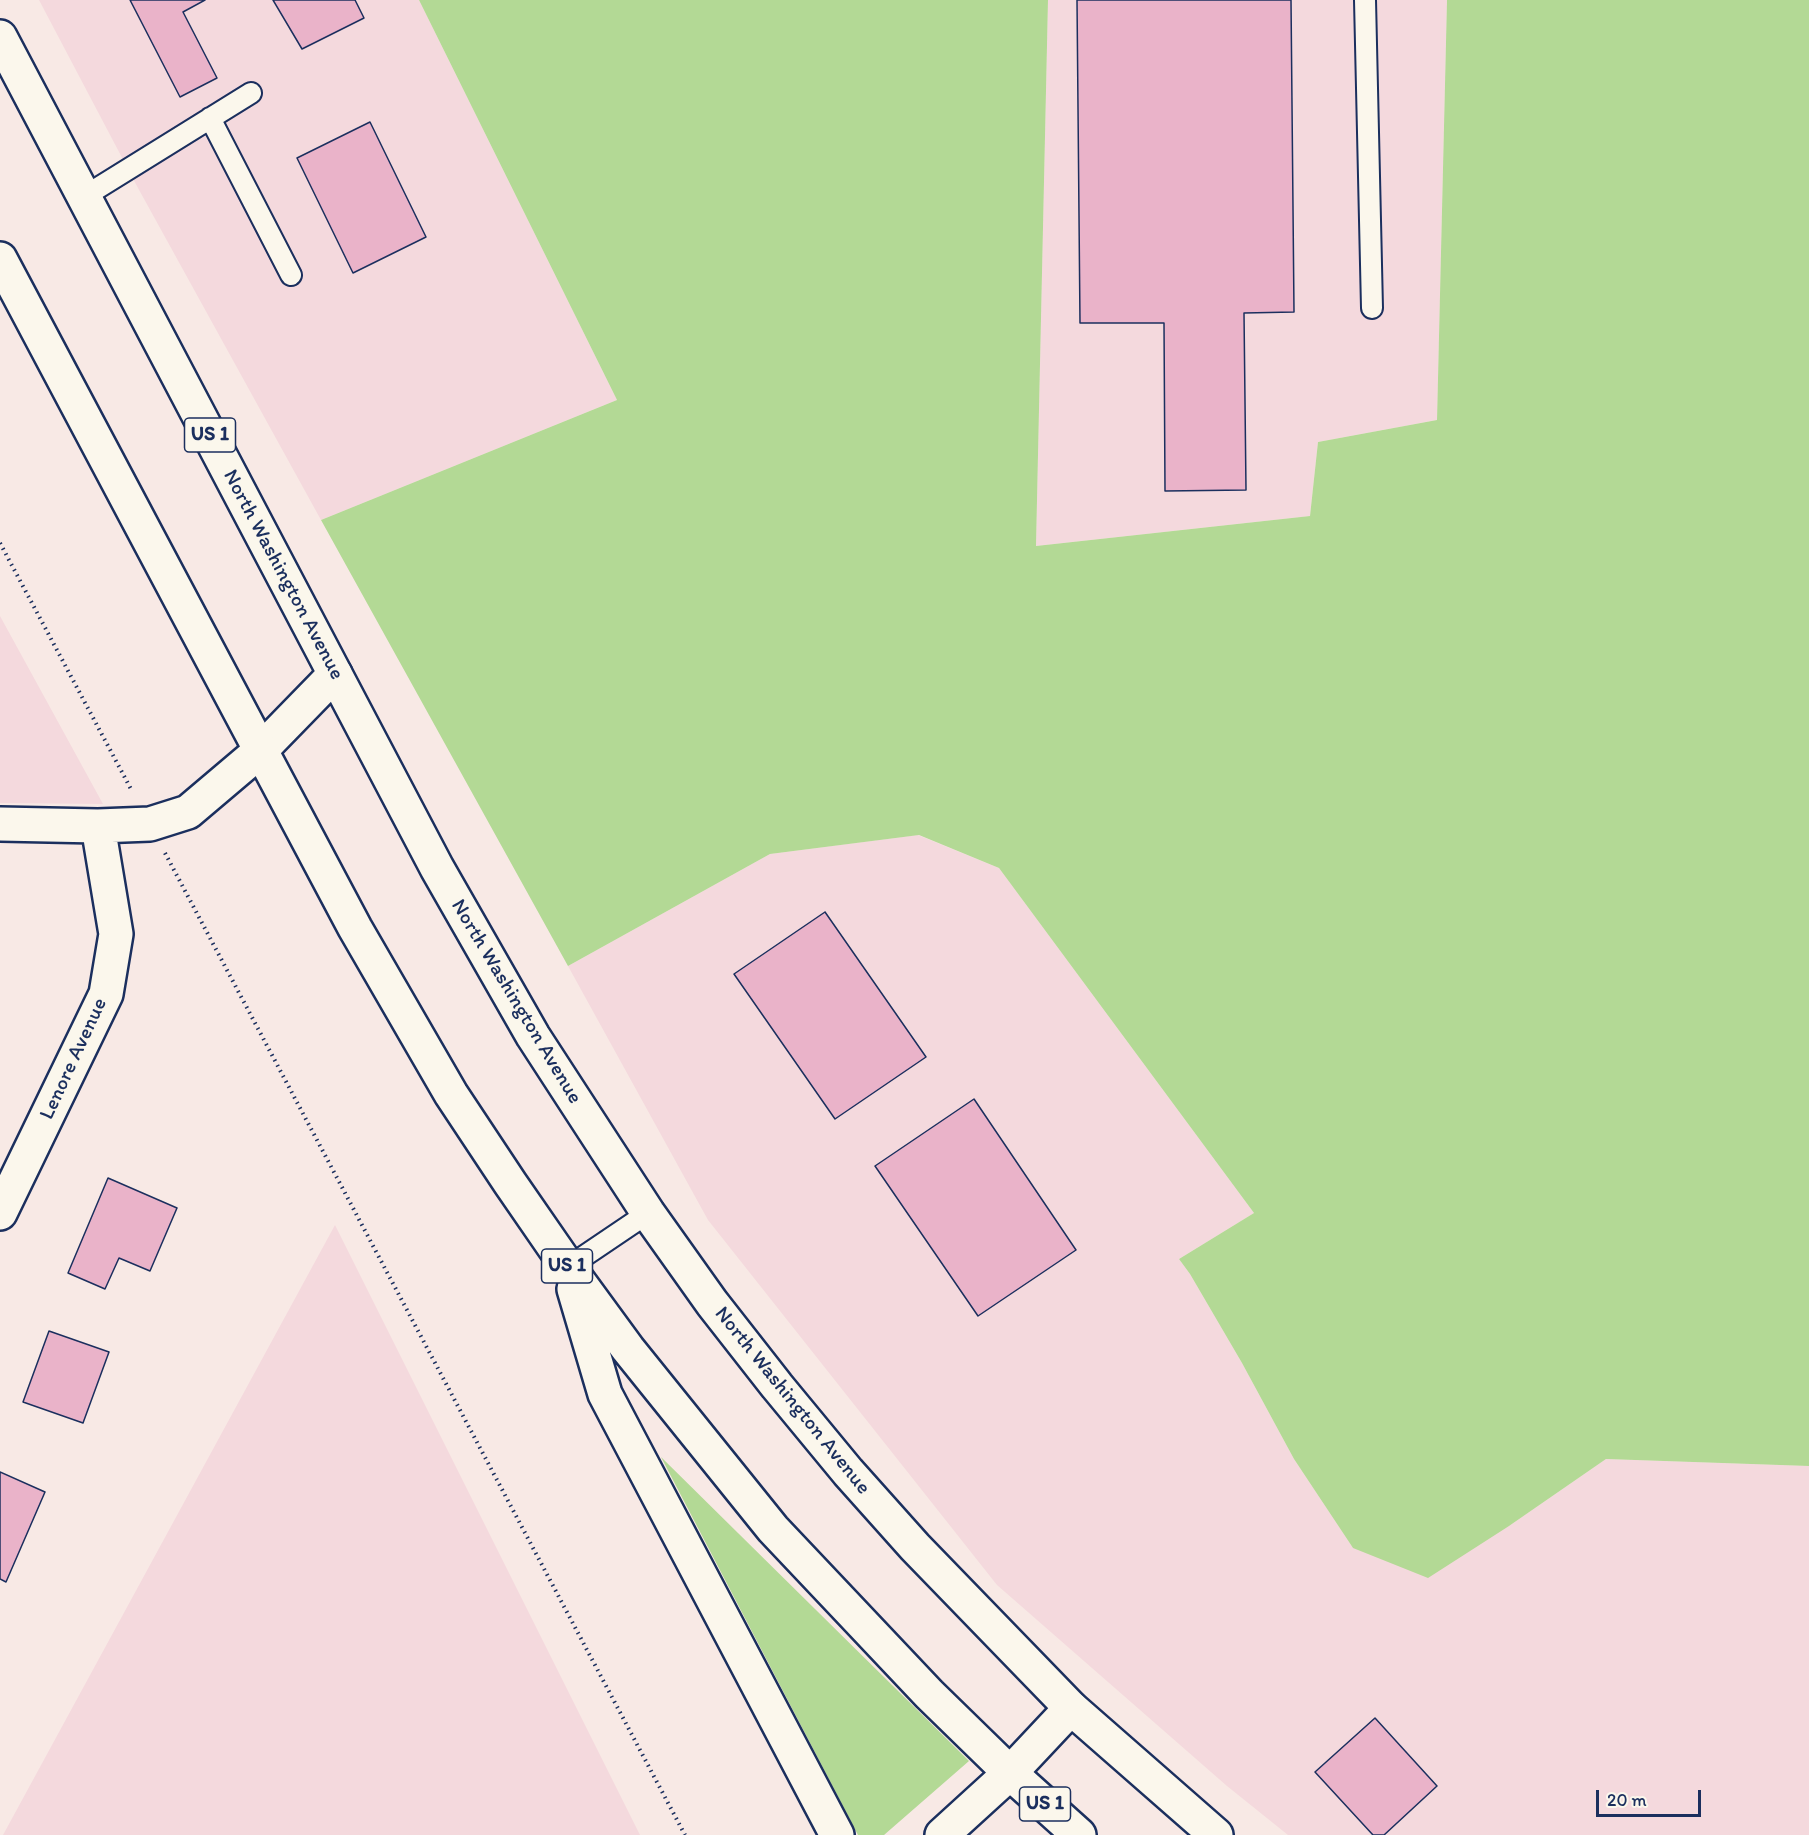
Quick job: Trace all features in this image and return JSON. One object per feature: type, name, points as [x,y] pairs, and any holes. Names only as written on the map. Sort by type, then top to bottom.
[{"type":"main road","name":"North Washington Avenue","points":[[0,37],[436,868],[533,1036],[648,1214],[712,1303],[848,1472],[915,1547],[1071,1708],[1216,1835]]},
{"type":"main road","name":"US 1","points":[[0,259],[260,751],[404,1015],[484,1144],[568,1267],[668,1400],[773,1529],[913,1678],[1010,1773],[1079,1835]]},
{"type":"main road","points":[[0,824],[98,826],[150,824],[188,813],[260,751],[335,674]]},
{"type":"main road","name":"Lenore Avenue","points":[[0,1213],[106,994],[116,934],[98,826]]},
{"type":"main road","points":[[568,1267],[605,1394],[837,1835]]},
{"type":"main road","points":[[942,1835],[1010,1773],[1071,1708]]},
{"type":"lane","points":[[1365,0],[1372,308]]},
{"type":"lane","points":[[85,196],[251,93]]},
{"type":"lane","points":[[210,118],[291,274]]},
{"type":"lane","points":[[568,1267],[648,1214]]},
{"type":"path","points":[[0,543],[686,1835]]},
{"type":"shaded area","points":[[39,0],[419,0],[617,400],[321,520],[138,188]]},
{"type":"shaded area","points":[[1048,0],[1447,0],[1437,420],[1318,442],[1310,516],[1036,546]]},
{"type":"shaded area","points":[[0,616],[103,804],[0,803]]},
{"type":"shaded area","points":[[918,835],[999,868],[1254,1213],[1179,1259],[1242,1363],[1294,1459],[1353,1548],[1509,1526],[1606,1459],[1809,1466],[1809,1835],[1288,1835],[1227,1786],[997,1585],[708,1220],[568,966],[770,854]]},
{"type":"shaded area","points":[[335,1225],[640,1835],[3,1835]]},
{"type":"green space","points":[[419,0],[1048,0],[1036,546],[1310,516],[1318,442],[1437,420],[1447,0],[1809,0],[1809,1466],[1606,1459],[1428,1578],[1353,1548],[1294,1459],[1242,1363],[1179,1259],[1254,1213],[999,868],[919,835],[770,854],[568,966],[321,520],[617,400]]},
{"type":"green space","points":[[661,1457],[969,1761],[884,1835],[858,1835]]},
{"type":"building","points":[[130,0],[205,0],[183,12],[217,78],[180,97]]},
{"type":"building","points":[[273,0],[355,0],[364,18],[302,49]]},
{"type":"building","points":[[1077,0],[1291,0],[1294,312],[1244,313],[1246,490],[1165,491],[1164,323],[1080,323]]},
{"type":"building","points":[[370,122],[426,237],[353,273],[297,158]]},
{"type":"building","points":[[825,912],[926,1057],[835,1119],[734,974]]},
{"type":"building","points":[[974,1099],[1076,1250],[978,1316],[875,1166]]},
{"type":"building","points":[[108,1178],[177,1208],[150,1271],[119,1258],[105,1289],[68,1273]]},
{"type":"building","points":[[49,1331],[109,1352],[83,1423],[23,1402]]},
{"type":"building","points":[[0,1472],[45,1492],[6,1582],[0,1579]]},
{"type":"building","points":[[1375,1718],[1437,1786],[1384,1835],[1373,1835],[1315,1772]]}]
